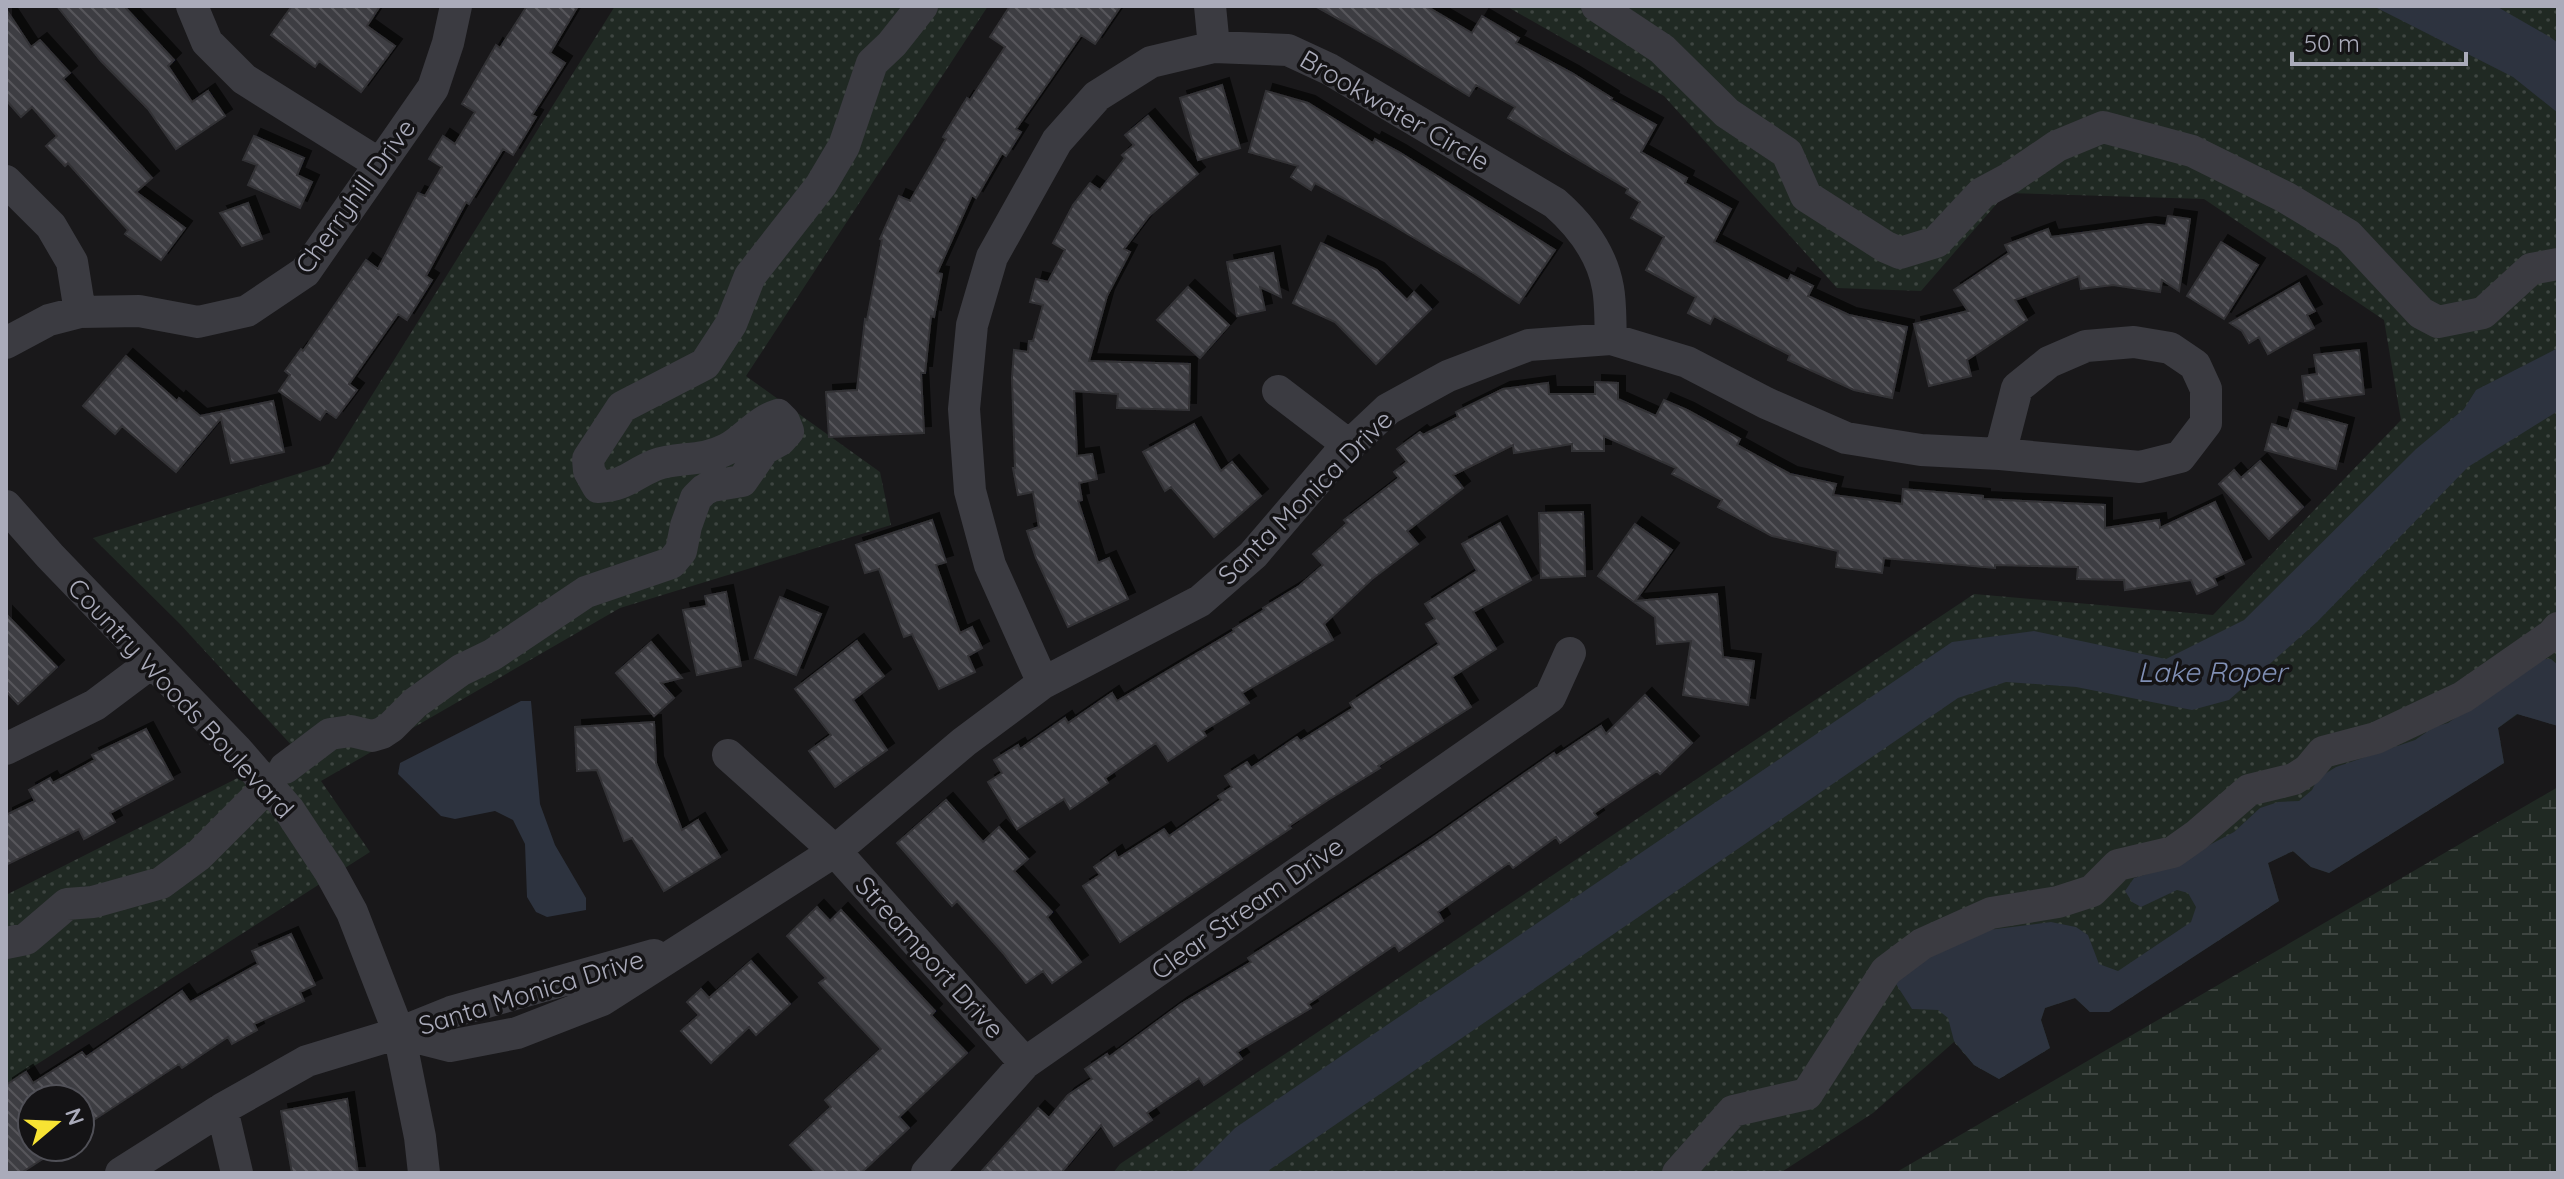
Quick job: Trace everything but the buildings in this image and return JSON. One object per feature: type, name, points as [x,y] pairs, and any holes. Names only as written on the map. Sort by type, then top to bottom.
[{"type":"street","points":[[192,6],[207,42],[244,79],[378,163]]},
{"type":"street","name":"Cherryhill Drive","points":[[6,343],[49,320],[80,312],[139,311],[198,322],[247,311],[305,272],[433,88],[456,6]]},
{"type":"street","points":[[6,943],[26,939],[67,904],[93,902],[161,883],[199,855],[277,777],[330,734],[351,731],[372,736],[382,733],[415,703],[461,670],[492,655],[586,592],[671,563],[681,551],[696,498],[712,486],[742,481],[764,449],[786,436],[788,431],[784,421],[778,415],[766,419],[729,448],[704,458],[655,465],[618,486],[598,487],[589,471],[588,459],[622,407],[705,364],[731,324],[750,276],[821,185],[844,146],[872,63],[892,44],[922,6]]},
{"type":"street","points":[[1210,6],[1214,47]]},
{"type":"street","points":[[1597,6],[1662,49],[1727,113],[1787,153],[1806,196],[1900,253],[1936,242],[1982,193],[2057,146],[2103,127],[2192,151],[2285,197],[2348,235],[2421,313],[2438,322],[2483,313],[2531,269],[2558,264]]},
{"type":"street","name":"Brookwater Circle","points":[[1043,683],[990,565],[970,491],[964,409],[972,325],[992,257],[1057,141],[1097,96],[1151,62],[1214,47],[1288,50],[1329,69],[1555,203],[1577,223],[1598,256],[1608,287],[1611,339]]},
{"type":"street","points":[[6,181],[51,226],[72,262],[80,312]]},
{"type":"street","name":"Santa Monica Drive","points":[[399,1033],[450,1046],[517,1033],[602,1000],[835,851],[964,742],[1043,683],[1200,601],[1253,555],[1350,446],[1388,409],[1448,376],[1529,345],[1611,339],[1687,362],[1766,403],[1846,438],[1921,450],[2140,467],[2180,457],[2206,423],[2206,389],[2195,365],[2170,348],[2134,342],[2086,346],[2049,362],[2017,388],[2000,454]]},
{"type":"street","points":[[1278,391],[1350,446]]},
{"type":"street","name":"Country Woods Boulevard","points":[[6,506],[151,663],[277,777],[289,810],[352,912],[399,1033],[424,1173]]},
{"type":"street","points":[[1678,1173],[1733,1111],[1807,1094],[1886,971],[1922,944],[1991,913],[2058,902],[2092,891],[2118,865],[2173,852],[2249,790],[2294,779],[2308,770],[2323,752],[2376,738],[2463,697],[2558,628]]},
{"type":"street","name":"Clear Stream Drive","points":[[927,1173],[1025,1063],[1550,697],[1570,653]]},
{"type":"street","points":[[6,749],[95,705],[151,663]]},
{"type":"street","name":"Streamport Drive","points":[[728,755],[835,851],[1025,1063]]},
{"type":"street","points":[[121,1173],[222,1109],[307,1061],[399,1033]]},
{"type":"street","points":[[222,1109],[237,1173]]},
{"type":"green space","points":[[615,6],[988,6],[746,376],[880,472],[891,525],[620,608],[321,781],[370,852],[6,1084],[6,895],[295,749],[180,624],[93,538],[329,464]]},
{"type":"green space","points":[[1506,6],[2558,6],[2558,726],[2518,714],[2498,728],[2504,763],[2329,873],[2311,867],[2293,851],[2268,863],[2279,901],[2109,1012],[2090,1012],[2075,998],[2045,1008],[2041,1020],[2050,1048],[1999,1079],[1974,1065],[1954,1042],[1873,1113],[1780,1173],[1113,1173],[1120,1164],[1974,594],[2213,615],[2401,420],[2384,320],[2204,199],[2006,193],[1921,291],[1837,288],[1664,96]]},
{"type":"green space","points":[[2558,787],[2558,1173],[1895,1173]]},
{"type":"water","points":[[2373,6],[2496,6],[2550,37],[2558,43],[2558,113],[2513,77]]},
{"type":"water","name":"Lake Roper","points":[[2558,348],[2558,411],[2468,467],[2317,622],[2229,700],[2192,710],[2076,687],[2006,682],[1958,698],[1265,1173],[1190,1173],[1235,1128],[1952,642],[2034,631],[2166,659],[2244,620],[2416,449],[2464,409],[2476,390]]},
{"type":"water","points":[[2538,659],[2551,659],[2558,665],[2558,726],[2517,714],[2498,728],[2504,763],[2329,873],[2311,867],[2293,851],[2268,863],[2279,901],[2109,1012],[2090,1012],[2075,998],[2045,1008],[2041,1020],[2050,1048],[1999,1079],[1974,1065],[1954,1041],[1948,1018],[1938,1010],[1912,1009],[1896,984],[1905,970],[1980,931],[2051,922],[2076,927],[2088,935],[2099,964],[2118,971],[2191,922],[2196,907],[2188,893],[2177,890],[2141,907],[2132,902],[2125,891],[2134,878],[2164,869],[2234,832],[2260,808],[2278,802],[2299,801],[2312,790],[2318,778],[2336,767],[2415,740],[2434,727],[2448,723]]},
{"type":"water","points":[[521,701],[531,701],[540,804],[555,845],[586,898],[586,910],[547,917],[536,912],[527,897],[525,844],[513,820],[495,811],[455,819],[441,816],[398,774],[400,763]]}]
